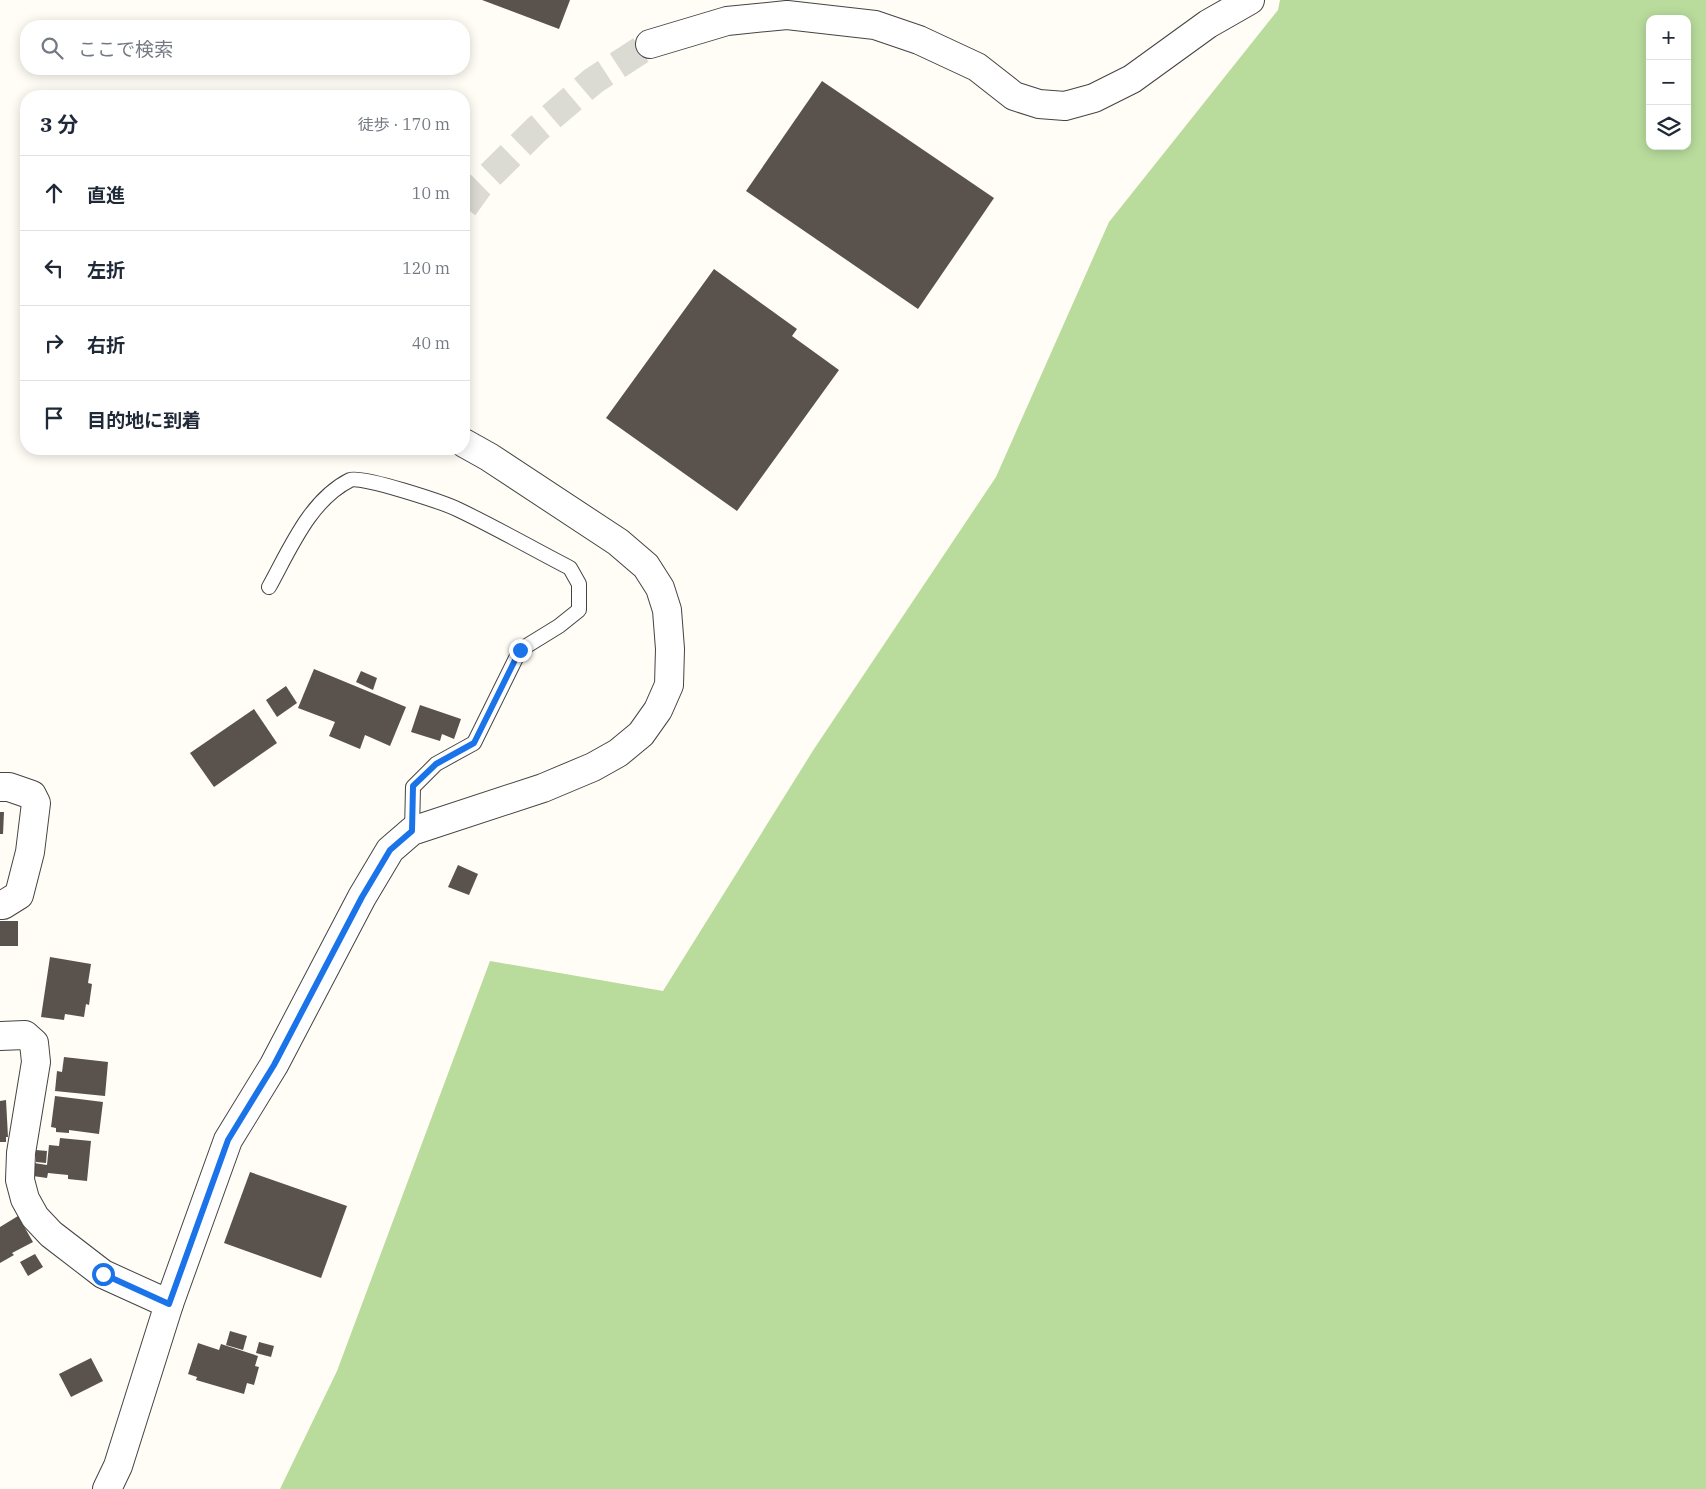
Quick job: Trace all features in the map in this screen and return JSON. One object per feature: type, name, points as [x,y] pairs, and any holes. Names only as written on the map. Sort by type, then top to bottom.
[{"type":"street","points":[[650,44],[727,22],[787,16],[876,25],[918,40],[977,67],[1014,96],[1039,104],[1065,106],[1094,98],[1132,79],[1208,24],[1250,0]]},
{"type":"street","points":[[107,1489],[118,1466],[169,1304],[228,1140],[274,1065],[362,897],[390,850],[412,831],[543,788],[593,767],[618,753],[641,734],[658,710],[669,685],[670,649],[667,610],[660,588],[646,566],[618,542],[470,446]]},
{"type":"street","points":[[0,787],[9,786],[32,795],[36,803],[30,852],[19,895],[0,905]]},
{"type":"street","points":[[0,1036],[25,1034],[34,1043],[36,1062],[21,1152],[20,1180],[25,1199],[35,1217],[51,1234],[103,1274],[169,1304]]},
{"type":"lane","points":[[269,587],[307,520],[332,491],[352,478],[370,480],[457,509],[570,568],[579,584],[579,610],[559,626],[520,650],[474,743],[436,764],[413,786],[412,831]]},
{"type":"green space","points":[[1280,0],[1706,0],[1706,1489],[280,1489],[337,1371],[490,961],[663,991],[814,749],[996,477],[1109,222],[1278,10]]},
{"type":"building","points":[[482,0],[570,0],[559,29]]},
{"type":"building","points":[[822,81],[994,198],[918,309],[746,191]]},
{"type":"building","points":[[714,269],[797,329],[792,336],[839,370],[737,511],[606,418]]},
{"type":"building","points":[[314,669],[406,707],[390,746],[365,735],[360,749],[329,736],[335,722],[298,708]]},
{"type":"building","points":[[361,671],[377,678],[373,690],[356,682]]},
{"type":"building","points":[[286,686],[297,703],[277,717],[266,700]]},
{"type":"building","points":[[420,705],[461,719],[454,739],[442,734],[440,741],[411,732]]},
{"type":"building","points":[[254,709],[277,743],[214,787],[190,753]]},
{"type":"building","points":[[0,812],[4,812],[3,834],[0,834]]},
{"type":"building","points":[[458,865],[478,874],[469,895],[448,887]]},
{"type":"building","points":[[0,921],[18,921],[18,946],[0,946]]},
{"type":"building","points":[[50,957],[91,964],[88,983],[92,984],[89,1005],[86,1004],[84,1017],[65,1014],[64,1020],[41,1017]]},
{"type":"building","points":[[64,1057],[108,1062],[105,1096],[55,1091],[57,1071],[62,1072]]},
{"type":"building","points":[[55,1096],[103,1102],[99,1134],[69,1130],[69,1133],[56,1132],[56,1128],[51,1127]]},
{"type":"building","points":[[6,1100],[8,1137],[6,1137],[6,1142],[0,1142],[0,1101]]},
{"type":"building","points":[[60,1138],[91,1141],[87,1181],[68,1179],[68,1175],[48,1173],[47,1178],[33,1176],[34,1163],[47,1165],[49,1145],[59,1146]]},
{"type":"building","points":[[36,1150],[47,1151],[46,1163],[36,1162]]},
{"type":"building","points":[[250,1172],[347,1206],[321,1278],[224,1243]]},
{"type":"building","points":[[18,1216],[33,1242],[12,1253],[14,1255],[0,1263],[0,1227]]},
{"type":"building","points":[[35,1254],[43,1267],[28,1276],[20,1262]]},
{"type":"building","points":[[230,1331],[247,1336],[243,1350],[226,1345]]},
{"type":"building","points":[[259,1342],[274,1346],[271,1357],[256,1353]]},
{"type":"building","points":[[198,1343],[219,1350],[221,1344],[258,1356],[255,1366],[259,1367],[254,1385],[247,1383],[244,1394],[196,1380],[197,1377],[188,1374]]},
{"type":"building","points":[[91,1358],[103,1381],[71,1397],[59,1374]]},
{"type":"tunnel","points":[[470,199],[479,186],[537,129],[593,81],[650,44]]},
{"type":"route","points":[[103,1274],[169,1304],[228,1140],[274,1065],[362,897],[390,850],[412,831],[413,786],[436,764],[474,743],[520,650]]}]
